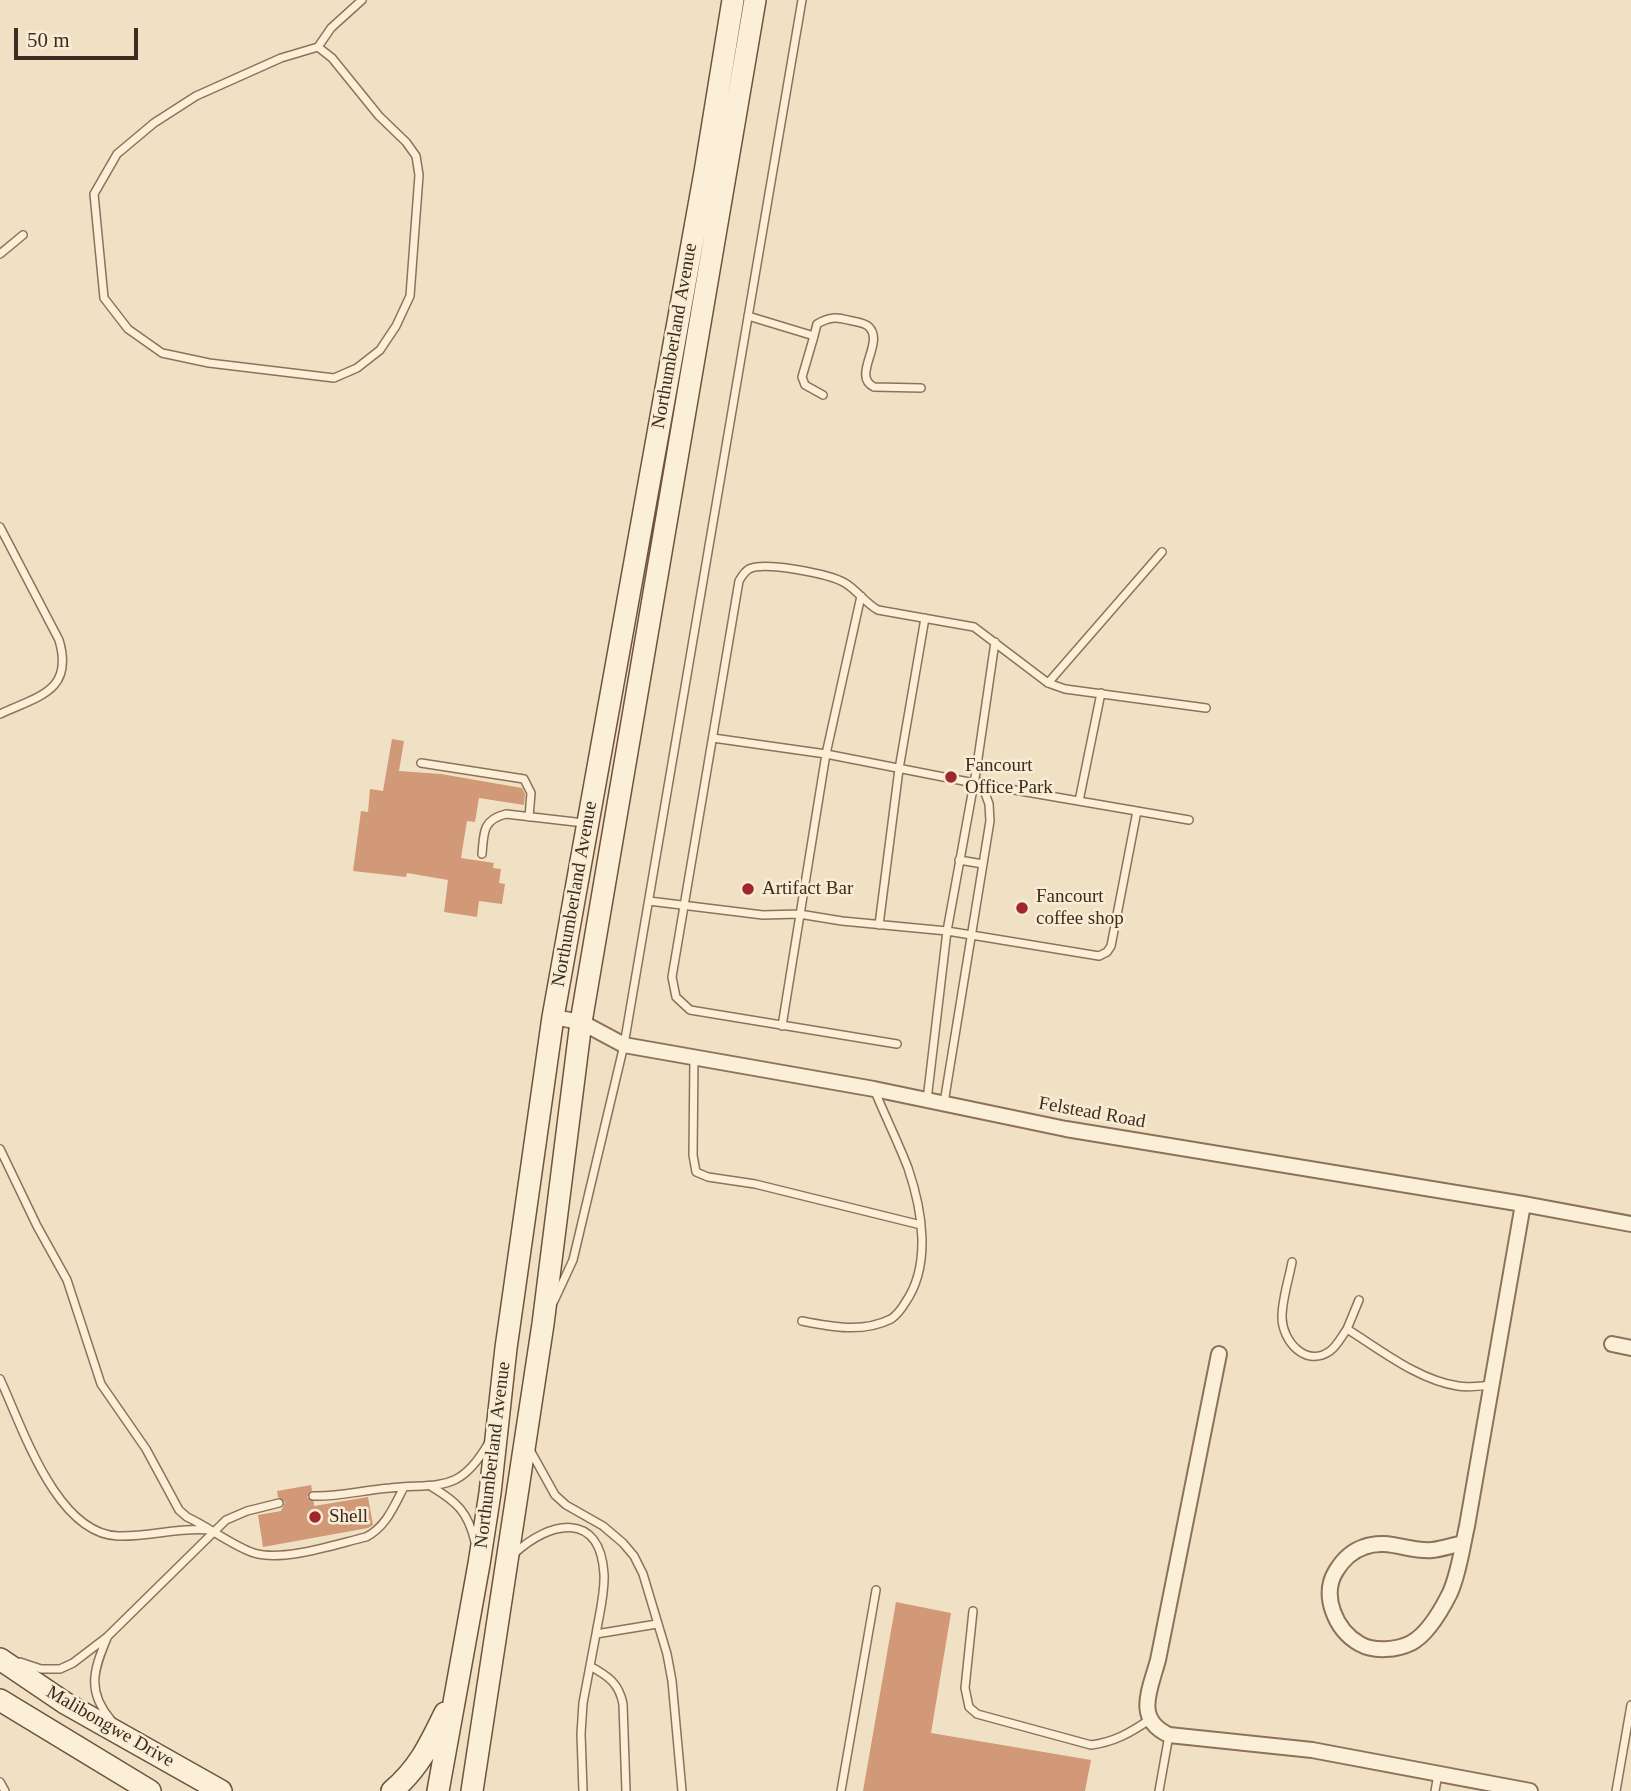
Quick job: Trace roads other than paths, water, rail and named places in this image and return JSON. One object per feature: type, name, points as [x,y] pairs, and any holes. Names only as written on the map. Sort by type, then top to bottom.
[{"type":"main road","name":"Northumberland Avenue","points":[[438,1791],[490,1493],[496,1431],[553,1017],[705,172],[733,0]]},
{"type":"main road","name":"Northumberland Avenue","points":[[472,1791],[543,1324],[581,1022],[755,0]]},
{"type":"main road","name":"Malibongwe Drive","points":[[0,1657],[65,1703],[221,1791]]},
{"type":"main road","points":[[392,1791],[409,1776],[423,1757],[458,1683]]},
{"type":"main road","name":"Malibongwe Drive","points":[[0,1700],[150,1791]]},
{"type":"main road","points":[[197,1777],[237,1791]]},
{"type":"street","name":"Felstead Road","points":[[553,1017],[581,1022],[624,1045],[874,1089],[1066,1129],[1631,1224]]},
{"type":"street","points":[[1463,1543],[1431,1550],[1381,1543],[1362,1547],[1342,1562],[1331,1580],[1330,1602],[1338,1624],[1360,1644],[1390,1650],[1412,1643],[1435,1618],[1451,1590],[1463,1543],[1522,1204]]},
{"type":"street","points":[[1612,1343],[1631,1348]]},
{"type":"street","points":[[1219,1354],[1158,1660],[1148,1697],[1149,1720],[1156,1729],[1169,1735],[1312,1750],[1530,1791]]},
{"type":"lane","points":[[317,47],[332,58],[416,156],[419,174],[410,296],[396,327],[380,350],[357,368],[334,378],[209,363],[162,353],[128,329],[104,298],[94,194],[117,153],[154,123],[196,96],[281,58],[317,47],[331,28],[362,0]]},
{"type":"lane","points":[[543,1324],[573,1260],[624,1045],[802,0]]},
{"type":"lane","points":[[0,254],[23,235]]},
{"type":"lane","points":[[748,316],[814,335]]},
{"type":"lane","points":[[823,395],[805,385],[802,377],[817,324],[833,317],[868,326],[873,340],[866,372],[869,384],[921,388]]},
{"type":"lane","points":[[0,527],[59,640],[65,659],[56,685],[0,715]]},
{"type":"lane","points":[[1048,683],[1162,552]]},
{"type":"lane","points":[[897,1044],[690,1010],[676,998],[672,977],[739,581],[743,574],[760,566],[799,570],[838,579],[848,584],[878,610],[974,627],[1048,683],[1065,689],[1206,708]]},
{"type":"lane","points":[[782,1026],[826,754],[860,596]]},
{"type":"lane","points":[[878,925],[899,769],[925,618]]},
{"type":"lane","points":[[944,1103],[990,821],[989,804],[978,784],[976,772],[995,642]]},
{"type":"lane","points":[[1079,801],[1101,693]]},
{"type":"lane","points":[[713,738],[826,754],[978,784],[1189,820]]},
{"type":"lane","points":[[421,763],[524,779],[531,793],[529,817]]},
{"type":"lane","points":[[927,1100],[947,931],[978,784]]},
{"type":"lane","points":[[649,901],[764,915],[799,914],[947,931],[1099,956],[1111,946],[1137,811]]},
{"type":"lane","points":[[482,854],[484,829],[494,817],[506,814],[588,824]]},
{"type":"lane","points":[[960,860],[983,864]]},
{"type":"lane","points":[[694,1057],[693,1155],[696,1172],[708,1177],[755,1184],[921,1225]]},
{"type":"lane","points":[[802,1321],[859,1328],[895,1317],[917,1280],[922,1254],[921,1225],[908,1170],[874,1089]]},
{"type":"lane","points":[[0,1149],[37,1226],[67,1279],[101,1384],[146,1449],[179,1510],[187,1517],[246,1549],[266,1556],[315,1549],[366,1537],[383,1526],[404,1487]]},
{"type":"lane","points":[[1292,1262],[1282,1318],[1291,1344],[1298,1352],[1320,1356],[1330,1351],[1347,1329],[1359,1300]]},
{"type":"lane","points":[[1347,1329],[1423,1375],[1443,1383],[1461,1387],[1491,1385]]},
{"type":"lane","points":[[0,1380],[50,1486],[76,1516],[92,1528],[105,1534],[120,1536],[189,1528],[214,1530]]},
{"type":"lane","points":[[313,1496],[347,1495],[404,1487],[432,1487],[450,1482],[472,1467],[496,1431]]},
{"type":"lane","points":[[526,1443],[555,1495],[566,1505],[603,1526],[634,1556],[643,1574],[667,1654],[672,1681],[682,1791]]},
{"type":"lane","points":[[432,1487],[453,1499],[462,1510],[474,1538],[479,1564]]},
{"type":"lane","points":[[0,1657],[41,1669],[60,1669],[73,1663],[107,1637],[226,1520],[247,1511],[279,1503]]},
{"type":"lane","points":[[506,1562],[536,1535],[550,1529],[576,1527],[588,1535],[598,1548],[604,1576],[581,1734],[583,1791]]},
{"type":"lane","points":[[841,1791],[876,1590]]},
{"type":"lane","points":[[973,1611],[965,1688],[969,1707],[977,1714],[1091,1745],[1109,1743],[1121,1738],[1149,1720]]},
{"type":"lane","points":[[596,1634],[657,1624]]},
{"type":"lane","points":[[107,1637],[93,1674],[96,1693],[106,1714],[127,1737]]},
{"type":"lane","points":[[590,1666],[615,1683],[621,1693],[626,1791]]},
{"type":"lane","points":[[1616,1791],[1631,1705]]},
{"type":"lane","points":[[1159,1791],[1169,1735]]},
{"type":"lane","points":[[1435,1791],[1438,1773]]},
{"type":"lane","points":[[0,1782],[5,1791]]},
{"type":"place","name":"Fancourt Office Park","points":[[951,777]]},
{"type":"place","name":"Artifact Bar","points":[[748,889]]},
{"type":"place","name":"Fancourt coffee shop","points":[[1022,908]]},
{"type":"place","name":"Shell","points":[[315,1517]]}]
